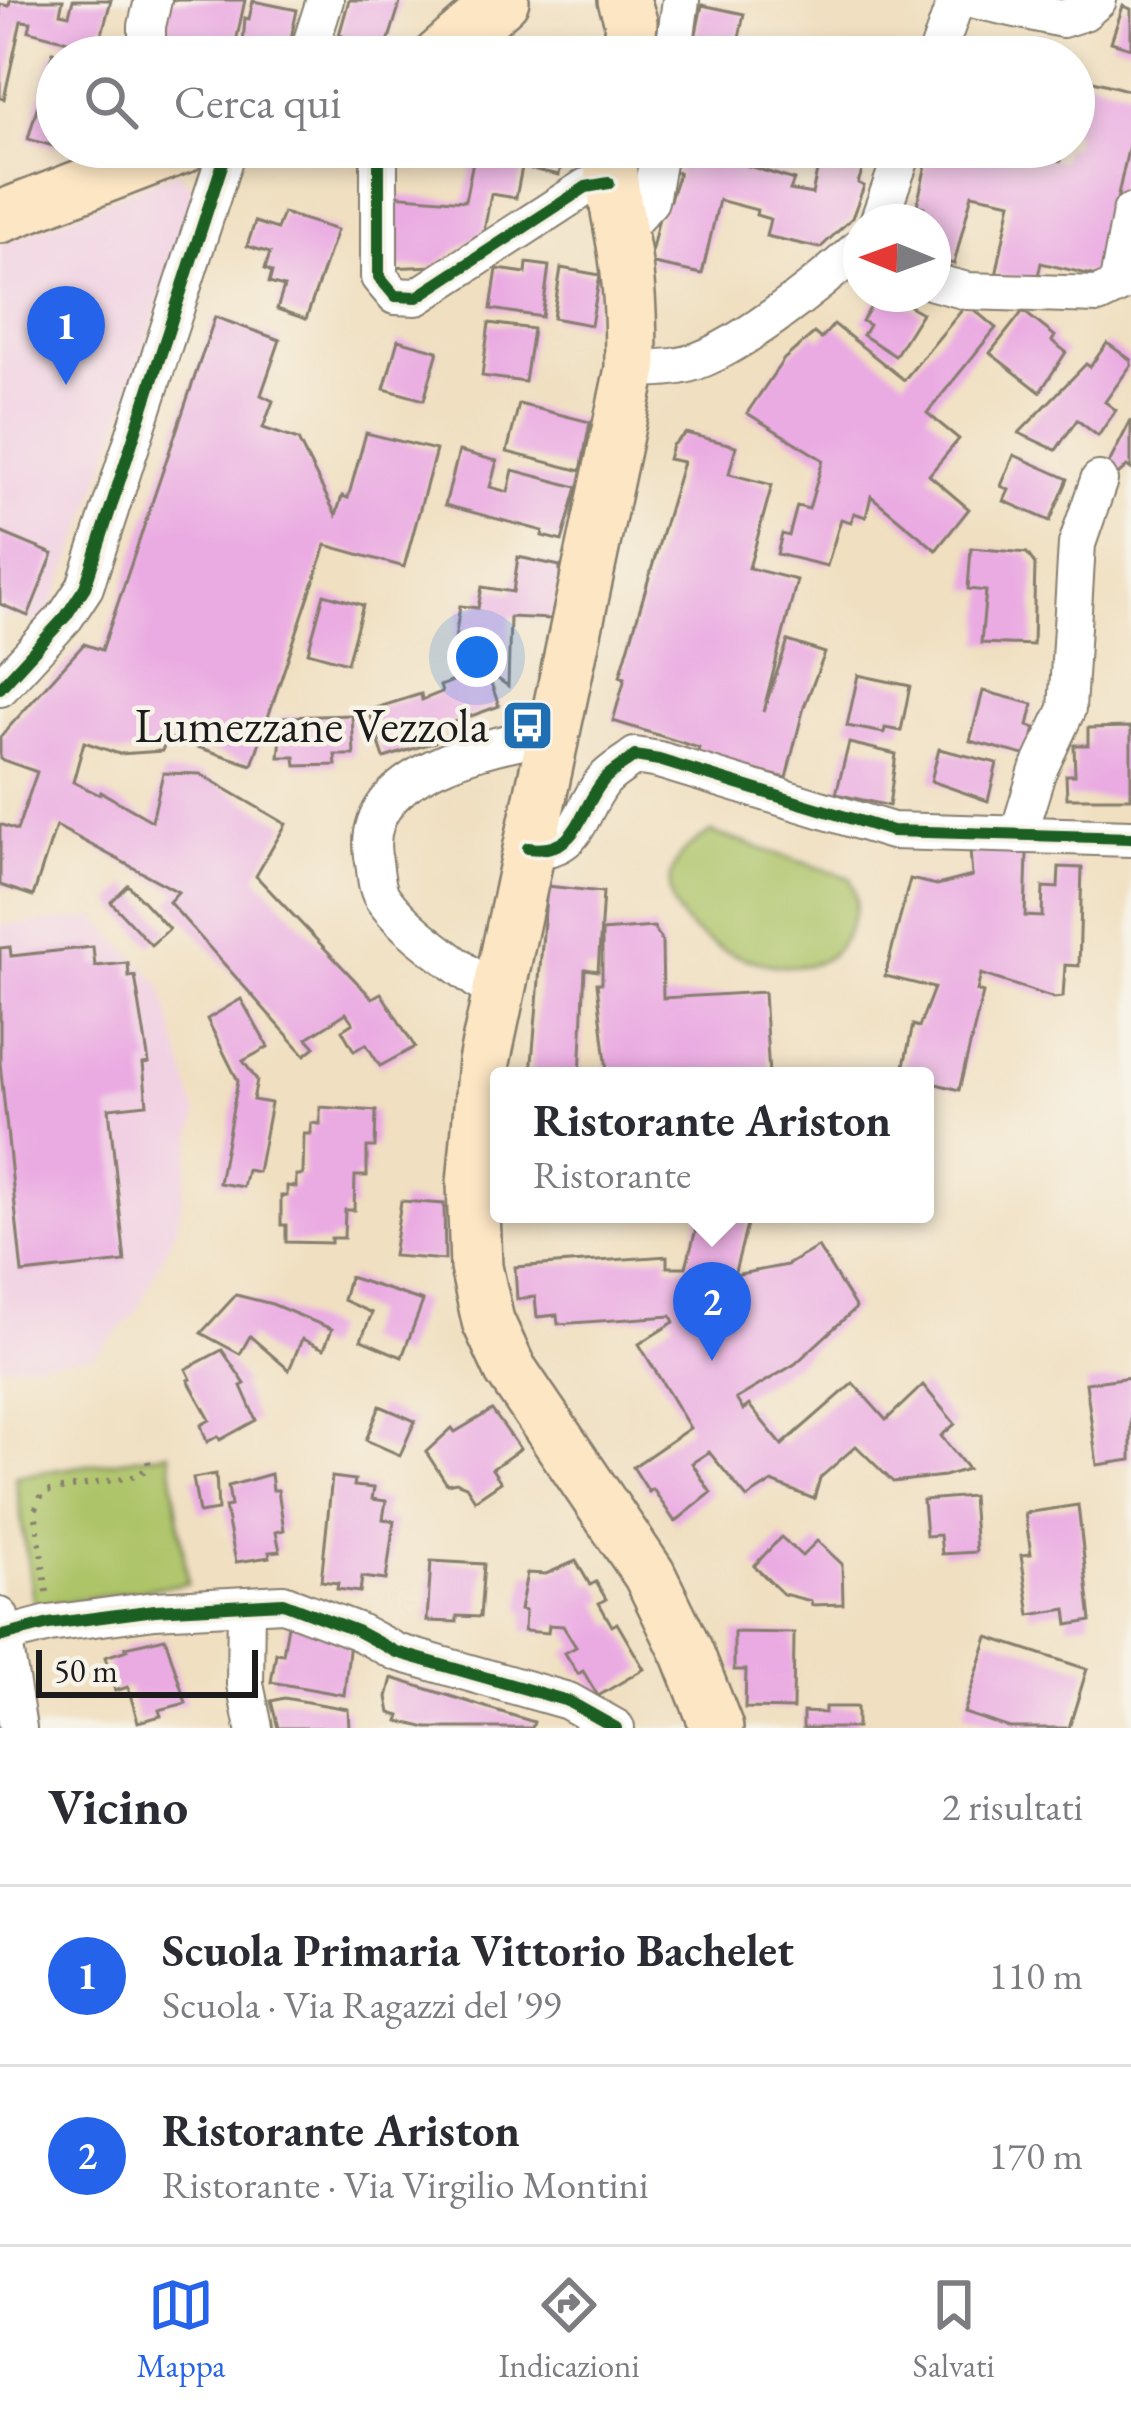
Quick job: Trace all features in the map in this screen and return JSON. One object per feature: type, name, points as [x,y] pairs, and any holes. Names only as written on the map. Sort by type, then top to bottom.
[{"type":"main road","points":[[462,36],[502,0]]},
{"type":"main road","points":[[0,217],[121,168]]},
{"type":"main road","points":[[610,168],[631,306],[631,369],[484,1062],[473,1184],[476,1267],[488,1321],[509,1370],[649,1574],[688,1654],[703,1724]]},
{"type":"street","points":[[147,36],[153,0]]},
{"type":"street","points":[[314,36],[325,0]]},
{"type":"street","points":[[641,32],[681,0]]},
{"type":"street","points":[[943,36],[956,0]]},
{"type":"street","points":[[975,0],[1062,19],[1084,12],[1098,0]]},
{"type":"street","points":[[6,682],[66,616],[85,587],[221,168]]},
{"type":"street","points":[[379,168],[379,277],[395,296],[417,297],[586,187],[606,168]]},
{"type":"street","points":[[621,233],[650,201],[656,168]]},
{"type":"street","points":[[880,204],[896,168]]},
{"type":"street","points":[[951,287],[1098,295],[1125,280],[1131,212]]},
{"type":"street","points":[[631,369],[683,366],[731,343],[843,262]]},
{"type":"street","points":[[1018,835],[1037,773],[1066,709],[1077,544],[1099,480]]},
{"type":"street","points":[[496,995],[407,927],[380,895],[370,836],[393,791],[427,771],[502,744],[551,734]]},
{"type":"street","points":[[529,848],[546,850],[566,843],[605,778],[635,756],[892,831],[1131,838]]},
{"type":"street","points":[[18,1728],[2,1626],[283,1603],[357,1631],[396,1652],[568,1701],[616,1728]]},
{"type":"street","points":[[247,1605],[244,1684],[254,1728]]},
{"type":"path","points":[[49,1604],[37,1501],[44,1492],[138,1476],[149,1466],[147,1456]]},
{"type":"shaded area","points":[[176,172],[197,191],[85,525],[45,624],[0,615],[0,245]]},
{"type":"shaded area","points":[[96,918],[161,985],[197,1115],[178,1223],[136,1313],[94,1356],[0,1366],[0,925]]},
{"type":"green space","points":[[711,832],[850,878],[855,910],[836,950],[816,963],[765,963],[736,955],[688,925],[673,905],[670,881],[681,855]]},
{"type":"green space","points":[[169,1453],[188,1583],[34,1606],[15,1476]]},
{"type":"building","points":[[10,0],[63,0],[60,13],[69,15],[73,0],[111,0],[101,36],[48,36],[29,31],[31,22],[21,21],[4,99],[0,98],[0,4],[9,6]]},
{"type":"building","points":[[168,0],[245,0],[237,36],[164,36]]},
{"type":"building","points":[[349,0],[401,0],[390,36],[339,35]]},
{"type":"building","points":[[253,1],[297,10],[291,36],[244,36],[245,18],[249,19]]},
{"type":"building","points":[[702,5],[744,14],[739,36],[695,36]]},
{"type":"building","points":[[1123,6],[1131,9],[1131,48],[1111,42]]},
{"type":"building","points":[[1095,81],[1131,91],[1131,136],[1100,277],[1041,263],[1037,280],[996,276],[1011,202],[972,194],[954,264],[951,204],[917,204],[925,168],[1095,168]]},
{"type":"building","points":[[36,111],[36,141],[28,139]]},
{"type":"building","points":[[472,168],[522,168],[516,198],[491,194],[484,231],[434,266],[389,268],[392,195],[465,201]]},
{"type":"building","points":[[527,168],[560,168],[559,175]]},
{"type":"building","points":[[664,168],[755,168],[794,180],[790,190],[812,194],[817,171],[808,168],[863,168],[858,183],[864,186],[857,204],[843,204],[843,226],[820,248],[766,236],[770,219],[756,215],[757,210],[719,200],[702,274],[649,263],[663,199],[670,200],[679,173]]},
{"type":"building","points":[[283,213],[337,230],[306,319],[277,309],[284,287],[269,283],[272,272],[265,269],[270,253],[247,246],[255,222],[277,229]]},
{"type":"building","points":[[527,263],[549,266],[542,317],[491,309],[497,269],[526,273]]},
{"type":"building","points":[[561,268],[600,275],[591,325],[553,318]]},
{"type":"building","points":[[967,304],[996,328],[927,413],[959,439],[929,475],[969,509],[936,550],[871,496],[866,517],[854,513],[851,522],[841,519],[827,566],[777,554],[782,534],[789,536],[797,506],[809,509],[823,460],[747,413],[784,359],[814,333],[821,339],[834,324],[904,380]]},
{"type":"building","points":[[1023,311],[1055,336],[1052,341],[1066,352],[1040,392],[990,353]]},
{"type":"building","points":[[868,312],[922,313],[895,356],[863,335],[869,325],[862,321]]},
{"type":"building","points":[[215,317],[280,340],[261,395],[273,401],[263,428],[298,440],[336,515],[342,496],[348,498],[366,433],[436,450],[404,567],[326,545],[252,765],[167,737],[162,751],[119,754],[84,742],[73,782],[152,821],[163,773],[200,774],[286,824],[256,876],[372,998],[381,993],[415,1047],[380,1066],[366,1044],[354,1051],[342,1030],[353,1023],[346,1013],[307,1038],[315,1047],[305,1055],[169,902],[178,892],[56,826],[33,896],[0,885],[0,824],[17,830],[37,772],[0,759],[0,737],[84,644],[102,650]]},
{"type":"building","points":[[489,323],[533,329],[525,382],[482,376]]},
{"type":"building","points":[[398,340],[438,351],[424,400],[384,389]]},
{"type":"building","points":[[1107,343],[1131,360],[1131,365],[1105,402],[1116,410],[1098,436],[1077,420],[1056,450],[1019,433],[1086,364],[1090,367]]},
{"type":"building","points":[[519,404],[590,422],[581,471],[507,452]]},
{"type":"building","points":[[1131,420],[1131,469],[1127,466],[1117,476],[1106,469]]},
{"type":"building","points":[[686,433],[736,446],[729,474],[772,485],[749,568],[797,580],[763,712],[788,641],[825,653],[804,707],[786,778],[697,756],[699,748],[613,721],[625,678],[620,676],[683,462],[668,459],[672,445]]},
{"type":"building","points":[[459,451],[497,461],[490,487],[508,492],[513,470],[577,487],[562,541],[542,536],[543,531],[445,505]]},
{"type":"building","points":[[1014,455],[1068,479],[1050,521],[1004,501],[1009,490],[1001,486]]},
{"type":"building","points":[[0,532],[53,554],[28,616],[0,604]]},
{"type":"building","points":[[971,548],[1027,553],[1035,564],[1033,645],[981,643],[986,591],[968,589]]},
{"type":"building","points":[[518,557],[560,566],[560,584],[551,619],[510,617],[508,686],[488,672],[488,662],[476,662],[454,646],[460,606],[478,608],[482,587],[513,592]]},
{"type":"building","points":[[324,594],[363,605],[347,663],[308,652]]},
{"type":"building","points":[[471,668],[478,684],[490,680],[499,706],[432,730],[435,742],[384,758],[369,710],[442,692],[440,686],[458,679],[455,673]]},
{"type":"building","points":[[858,675],[910,686],[901,731],[847,726]]},
{"type":"building","points":[[983,691],[1033,704],[1028,726],[1035,728],[1028,756],[970,741]]},
{"type":"building","points":[[352,715],[354,755],[335,755],[336,765],[296,766],[295,757],[279,757],[283,717]]},
{"type":"building","points":[[1131,727],[1131,798],[1067,798],[1066,775],[1075,775],[1074,745],[1088,745],[1088,728]]},
{"type":"building","points":[[849,743],[896,754],[889,806],[836,794]]},
{"type":"building","points":[[939,749],[997,763],[988,801],[931,781]]},
{"type":"building","points":[[970,850],[1027,853],[1025,916],[1042,917],[1043,887],[1058,888],[1059,867],[1082,868],[1079,966],[1065,965],[1063,997],[1054,998],[981,974],[977,991],[983,993],[959,1090],[934,1083],[934,1067],[904,1067],[913,1025],[919,1027],[934,988],[885,976],[910,879],[937,885],[972,876]]},
{"type":"building","points":[[128,885],[169,929],[151,945],[111,902]]},
{"type":"building","points":[[547,886],[603,892],[598,971],[585,969],[580,1067],[532,1067]]},
{"type":"building","points":[[654,927],[662,941],[663,998],[764,992],[768,1067],[607,1067],[597,983],[602,983],[602,931]]},
{"type":"building","points":[[10,947],[11,956],[93,947],[95,966],[128,963],[129,977],[135,976],[149,1063],[143,1064],[147,1104],[109,1108],[125,1262],[22,1273],[0,1063],[0,948]]},
{"type":"building","points":[[241,999],[268,1047],[243,1061],[257,1080],[253,1100],[271,1103],[258,1172],[247,1170],[243,1187],[219,1183],[238,1081],[207,1019]]},
{"type":"building","points":[[320,1107],[376,1111],[375,1147],[367,1147],[367,1176],[355,1176],[354,1210],[345,1210],[344,1238],[331,1238],[331,1243],[286,1242],[281,1196],[287,1196],[287,1186],[296,1187],[296,1175],[303,1175],[304,1134],[311,1134],[311,1123],[320,1124]]},
{"type":"building","points":[[401,1201],[444,1204],[445,1260],[393,1256]]},
{"type":"building","points":[[698,1223],[748,1223],[734,1275],[787,1265],[818,1247],[856,1308],[795,1364],[736,1399],[743,1410],[749,1405],[782,1445],[853,1383],[886,1420],[923,1385],[955,1424],[941,1436],[968,1469],[893,1482],[856,1446],[820,1478],[814,1499],[772,1482],[747,1498],[709,1452],[692,1463],[711,1493],[675,1522],[633,1467],[690,1428],[639,1344],[674,1322],[671,1316],[558,1324],[557,1315],[537,1317],[535,1297],[517,1299],[515,1267],[667,1256],[667,1267],[686,1267]]},
{"type":"building","points":[[349,1277],[423,1301],[402,1357],[361,1340],[372,1313],[343,1300]]},
{"type":"building","points":[[236,1295],[332,1329],[324,1349],[302,1339],[289,1370],[250,1336],[240,1354],[201,1333]]},
{"type":"building","points":[[222,1350],[245,1384],[241,1386],[256,1420],[207,1442],[201,1425],[210,1420],[186,1369]]},
{"type":"building","points":[[1131,1377],[1131,1460],[1097,1465],[1086,1383]]},
{"type":"building","points":[[380,1406],[415,1421],[400,1455],[366,1440]]},
{"type":"building","points":[[492,1410],[520,1449],[492,1469],[501,1482],[475,1500],[466,1486],[447,1484],[426,1452],[452,1428],[455,1432]]},
{"type":"building","points":[[216,1474],[218,1510],[199,1513],[193,1478]]},
{"type":"building","points":[[271,1474],[284,1530],[276,1532],[280,1551],[236,1562],[225,1507],[231,1506],[228,1486]]},
{"type":"building","points":[[332,1477],[374,1488],[372,1499],[386,1501],[383,1519],[394,1521],[386,1580],[362,1577],[360,1592],[321,1581]]},
{"type":"building","points":[[972,1496],[976,1552],[942,1554],[940,1535],[926,1536],[923,1500]]},
{"type":"building","points":[[1078,1505],[1091,1621],[1068,1625],[1066,1609],[1030,1615],[1021,1555],[1031,1554],[1025,1513]]},
{"type":"building","points":[[781,1537],[802,1556],[817,1541],[842,1564],[843,1604],[812,1605],[783,1594],[754,1566]]},
{"type":"building","points":[[431,1561],[484,1564],[480,1617],[427,1621]]},
{"type":"building","points":[[576,1561],[590,1585],[596,1582],[606,1599],[599,1603],[612,1626],[617,1623],[644,1669],[598,1696],[565,1653],[576,1647],[563,1626],[549,1625],[548,1633],[524,1631],[525,1611],[520,1610],[527,1573],[546,1574]]},
{"type":"building","points":[[288,1625],[309,1626],[332,1635],[332,1641],[350,1642],[344,1695],[271,1682]]},
{"type":"building","points":[[734,1632],[794,1633],[793,1709],[745,1708],[746,1670],[734,1670]]},
{"type":"building","points":[[988,1637],[1087,1669],[1069,1728],[1010,1728],[964,1713]]},
{"type":"building","points":[[165,1638],[186,1703],[138,1722],[128,1687],[115,1691],[105,1657]]},
{"type":"building","points":[[392,1678],[534,1722],[532,1728],[427,1728],[398,1721],[400,1716],[390,1713],[387,1697]]},
{"type":"building","points":[[284,1698],[348,1709],[349,1728],[278,1728],[271,1701]]},
{"type":"building","points":[[825,1707],[857,1707],[857,1728],[803,1728],[803,1712],[825,1713]]},
{"type":"cycle path","points":[[0,688],[66,616],[85,587],[221,168]]},
{"type":"cycle path","points":[[379,168],[379,277],[395,296],[417,297],[586,187],[609,183]]},
{"type":"cycle path","points":[[528,848],[558,845],[568,838],[603,781],[635,756],[892,831],[1131,838]]},
{"type":"cycle path","points":[[3,1636],[49,1624],[155,1610],[283,1603],[357,1631],[396,1652],[568,1701],[616,1728]]},
{"type":"place","name":"Scuola Primaria Vittorio Bachelet","points":[[66,385]]},
{"type":"place","name":"Lumezzane Vezzola","points":[[528,725]]},
{"type":"place","name":"Ristorante Ariston","points":[[712,1361]]}]
